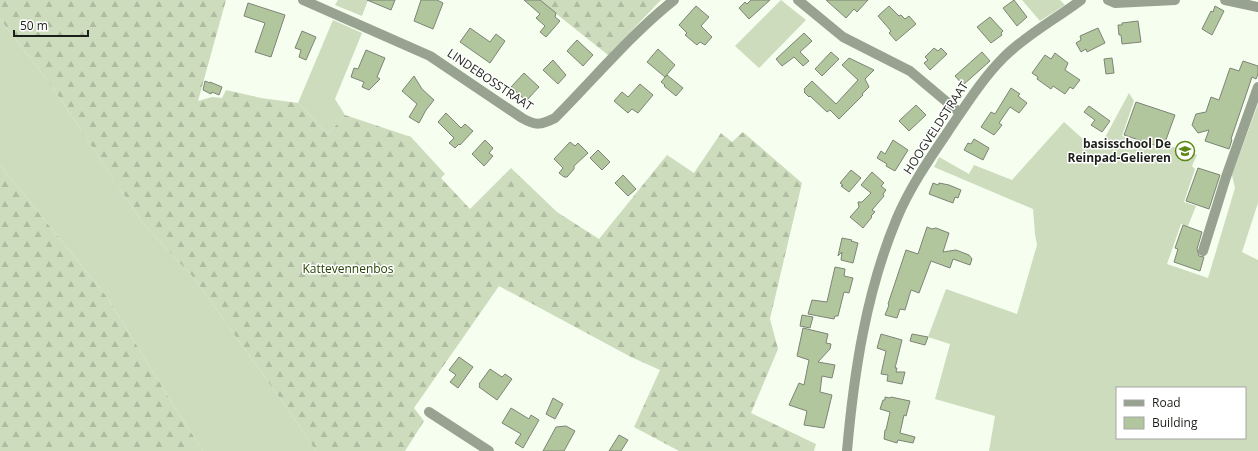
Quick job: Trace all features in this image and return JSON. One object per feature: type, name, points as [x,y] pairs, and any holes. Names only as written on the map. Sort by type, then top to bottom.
[{"type":"street","name":"LINDEBOSSTRAAT","points":[[303,0],[430,56],[474,84],[522,118],[532,124],[543,124],[555,118],[618,52],[663,8],[674,0]]},
{"type":"street","points":[[798,0],[843,37],[910,72],[960,113]]},
{"type":"street","name":"HOOGVELDSTRAAT","points":[[847,451],[850,416],[858,362],[872,289],[897,217],[924,165],[989,73],[1021,42],[1081,0]]},
{"type":"street","points":[[1108,0],[1115,3],[1175,0]]},
{"type":"street","points":[[1225,0],[1258,7]]},
{"type":"street","points":[[1203,251],[1226,177],[1258,87]]},
{"type":"street","points":[[429,412],[489,451]]},
{"type":"green space","name":"Kattevennenbos","points":[[0,0],[226,0],[198,101],[212,97],[222,98],[226,90],[261,98],[298,103],[328,134],[345,115],[411,137],[445,174],[441,178],[470,209],[511,168],[557,212],[599,239],[667,155],[694,173],[721,133],[732,142],[743,132],[802,183],[770,319],[778,349],[751,413],[816,444],[814,451],[679,451],[634,427],[660,370],[631,357],[499,286],[414,408],[424,421],[405,451],[316,451],[194,278],[144,225],[49,82],[0,19]]},
{"type":"green space","points":[[338,0],[368,0],[362,16],[335,5]]},
{"type":"green space","points":[[539,0],[661,0],[608,55]]},
{"type":"green space","points":[[781,0],[806,20],[759,68],[735,46]]},
{"type":"green space","points":[[1022,0],[1060,0],[1065,5],[1040,21]]},
{"type":"green space","points":[[0,19],[49,82],[144,225],[194,278],[316,451],[203,451],[107,297],[0,165]]},
{"type":"green space","points":[[333,20],[362,33],[335,99],[345,115],[328,134],[298,103]]},
{"type":"green space","points":[[1129,93],[1134,101],[1122,136],[1164,150],[1167,145],[1197,155],[1192,166],[1195,169],[1184,202],[1196,206],[1188,226],[1181,224],[1167,264],[1208,278],[1235,188],[1232,175],[1258,104],[1258,203],[1242,252],[1258,260],[1258,451],[989,451],[995,416],[935,399],[950,344],[928,337],[946,289],[1017,314],[1037,245],[1033,209],[934,167],[939,157],[969,174],[974,165],[1012,180],[1064,122],[1083,139],[1102,143]]},
{"type":"green space","points":[[0,165],[107,297],[203,451],[0,451]]},
{"type":"building","points":[[367,0],[395,0],[391,10]]},
{"type":"building","points":[[421,0],[437,0],[443,3],[433,29],[414,21]]},
{"type":"building","points":[[524,0],[540,0],[556,13],[555,17],[560,21],[546,37],[540,32],[545,26],[536,18],[540,14]]},
{"type":"building","points":[[751,0],[770,0],[749,19],[739,8],[745,2],[747,4]]},
{"type":"building","points":[[826,0],[868,0],[857,12],[854,9],[846,18]]},
{"type":"building","points":[[1014,0],[1027,17],[1017,26],[1003,8]]},
{"type":"building","points":[[248,3],[285,15],[271,57],[255,52],[265,23],[244,16]]},
{"type":"building","points":[[696,6],[709,17],[701,26],[712,37],[705,45],[700,42],[697,45],[685,35],[687,33],[679,25]]},
{"type":"building","points":[[889,6],[899,16],[901,15],[905,19],[909,16],[916,24],[896,41],[889,33],[891,31],[878,16]]},
{"type":"building","points":[[1215,6],[1224,11],[1212,35],[1202,29],[1211,11],[1213,12]]},
{"type":"building","points":[[990,17],[1003,31],[1001,33],[1002,35],[991,43],[977,27]]},
{"type":"building","points":[[1138,21],[1141,42],[1122,44],[1118,25]]},
{"type":"building","points":[[470,28],[490,42],[496,34],[505,41],[490,63],[460,42]]},
{"type":"building","points":[[1098,28],[1105,43],[1087,52],[1086,49],[1081,52],[1076,43],[1081,40],[1080,36]]},
{"type":"building","points":[[302,31],[316,37],[306,60],[299,57],[301,50],[295,48]]},
{"type":"building","points":[[804,33],[812,41],[800,52],[809,61],[803,66],[794,57],[782,66],[776,59]]},
{"type":"building","points":[[577,40],[593,55],[583,66],[567,51]]},
{"type":"building","points":[[934,48],[938,51],[941,48],[947,54],[930,70],[924,63],[928,60],[925,57]]},
{"type":"building","points":[[658,49],[675,65],[665,77],[647,62]]},
{"type":"building","points":[[366,50],[385,58],[377,77],[380,79],[369,90],[362,87],[364,82],[351,77],[354,68],[358,69]]},
{"type":"building","points":[[831,52],[839,59],[822,76],[815,69]]},
{"type":"building","points":[[982,52],[990,61],[963,85],[955,76]]},
{"type":"building","points":[[1055,53],[1068,63],[1065,70],[1080,80],[1073,89],[1070,87],[1065,94],[1053,86],[1051,89],[1037,79],[1038,77],[1032,73],[1045,55],[1051,59]]},
{"type":"building","points":[[849,58],[874,70],[865,79],[869,87],[839,119],[830,110],[827,112],[810,96],[809,97],[804,92],[804,89],[812,81],[836,104],[858,80],[842,65]]},
{"type":"building","points":[[1112,58],[1114,73],[1106,74],[1104,59]]},
{"type":"building","points":[[553,60],[566,75],[558,84],[543,70]]},
{"type":"building","points":[[1243,61],[1258,66],[1258,74],[1256,79],[1252,77],[1229,149],[1205,141],[1209,130],[1198,133],[1192,125],[1196,114],[1206,112],[1211,97],[1219,100],[1230,68],[1239,71]]},
{"type":"building","points":[[524,73],[539,87],[526,101],[511,87]]},
{"type":"building","points":[[667,75],[683,88],[676,96],[661,82]]},
{"type":"building","points":[[414,76],[422,89],[434,100],[426,110],[419,123],[409,117],[417,104],[402,91]]},
{"type":"building","points":[[205,81],[222,87],[219,95],[212,92],[211,94],[203,90]]},
{"type":"building","points":[[640,84],[653,95],[638,113],[632,109],[628,113],[614,101],[622,92],[628,97]]},
{"type":"building","points":[[1011,88],[1020,94],[1018,96],[1027,103],[1019,113],[1010,107],[999,123],[1002,125],[994,135],[981,127],[991,112],[995,114]]},
{"type":"building","points":[[1136,102],[1175,115],[1163,148],[1124,135]]},
{"type":"building","points":[[916,105],[926,115],[909,131],[899,121]]},
{"type":"building","points":[[1089,106],[1110,121],[1102,132],[1091,125],[1095,120],[1084,112]]},
{"type":"building","points":[[446,113],[461,128],[465,124],[473,131],[460,145],[459,144],[455,148],[449,143],[454,138],[438,122]]},
{"type":"building","points":[[974,139],[989,148],[983,160],[964,150],[968,143],[971,144]]},
{"type":"building","points":[[485,140],[493,148],[489,153],[493,156],[484,166],[472,154]]},
{"type":"building","points":[[893,140],[908,150],[895,171],[886,166],[887,164],[877,158],[881,151],[885,154]]},
{"type":"building","points":[[570,142],[575,146],[578,143],[588,153],[574,166],[574,169],[567,177],[564,177],[559,173],[563,168],[554,159]]},
{"type":"building","points":[[598,150],[610,162],[602,170],[590,158]]},
{"type":"building","points":[[1198,168],[1220,175],[1209,209],[1186,201]]},
{"type":"building","points":[[851,170],[861,178],[849,192],[841,186],[843,185],[840,183]]},
{"type":"building","points":[[872,172],[884,183],[881,186],[886,190],[883,194],[884,196],[872,210],[875,212],[871,216],[872,217],[863,228],[850,217],[859,207],[858,202],[862,202],[871,193],[861,185]]},
{"type":"building","points":[[623,175],[636,189],[628,196],[615,183]]},
{"type":"building","points":[[933,183],[938,185],[939,183],[949,185],[961,190],[958,198],[955,197],[953,203],[929,194]]},
{"type":"building","points":[[1183,225],[1202,232],[1197,249],[1199,256],[1204,257],[1200,271],[1174,262],[1178,249],[1175,248]]},
{"type":"building","points":[[927,227],[932,229],[936,228],[949,233],[943,252],[956,250],[969,255],[972,259],[970,265],[953,259],[950,268],[931,261],[919,293],[911,290],[905,310],[900,309],[897,318],[885,315],[906,250],[918,254]]},
{"type":"building","points":[[842,238],[858,243],[853,263],[841,260],[842,252],[838,256]]},
{"type":"building","points":[[835,267],[845,269],[844,276],[853,278],[849,293],[844,292],[838,316],[835,316],[834,319],[808,314],[812,300],[827,302]]},
{"type":"building","points":[[802,315],[813,317],[810,328],[800,326]]},
{"type":"building","points":[[803,328],[828,334],[826,343],[831,344],[830,349],[818,362],[835,365],[832,378],[822,376],[820,392],[832,395],[824,428],[804,425],[807,411],[789,405],[799,383],[804,385],[809,360],[797,356]]},
{"type":"building","points":[[881,334],[902,340],[895,368],[897,368],[896,372],[905,372],[902,384],[887,381],[888,375],[881,374],[886,351],[877,348]]},
{"type":"building","points":[[912,334],[928,337],[925,345],[910,341]]},
{"type":"building","points":[[459,357],[473,367],[458,388],[450,382],[456,375],[449,370]]},
{"type":"building","points":[[490,369],[502,377],[505,374],[512,379],[497,400],[479,387],[479,384]]},
{"type":"building","points":[[885,397],[910,401],[906,416],[904,415],[900,433],[915,437],[913,443],[898,440],[897,443],[884,439],[890,412],[880,409]]},
{"type":"building","points":[[553,398],[563,404],[555,419],[546,414]]},
{"type":"building","points":[[511,408],[529,419],[531,415],[539,420],[523,448],[515,443],[521,434],[502,423]]},
{"type":"building","points":[[566,426],[575,431],[564,451],[543,451],[556,427]]},
{"type":"building","points":[[619,435],[628,440],[621,451],[609,451]]},
{"type":"place","name":"basisschool De Reinpad-Gelieren","points":[[1185,151]]}]
